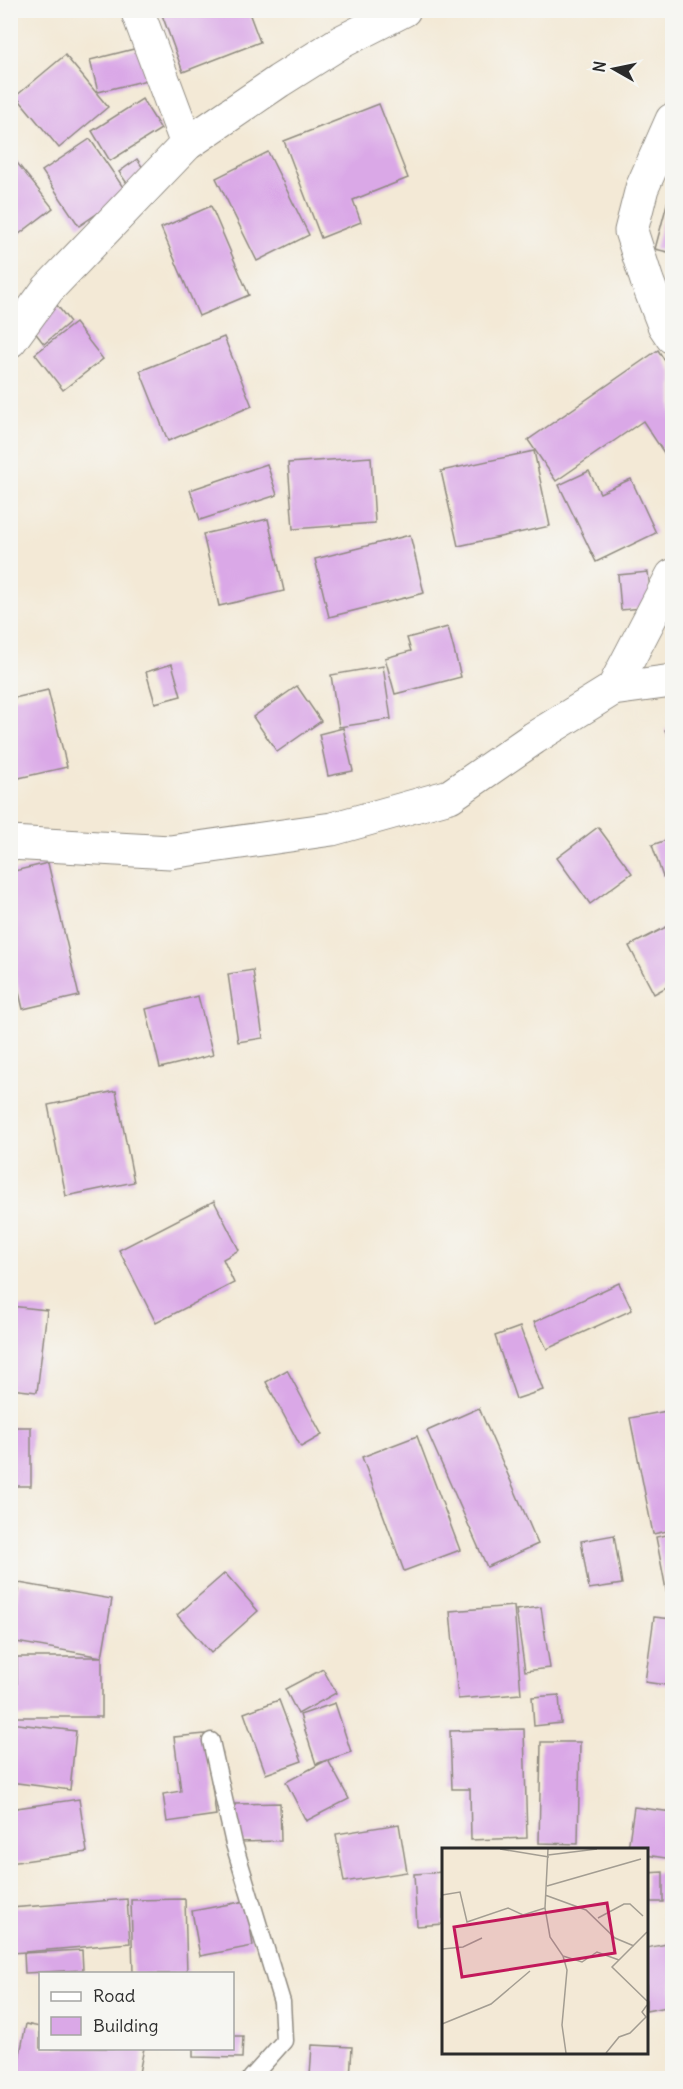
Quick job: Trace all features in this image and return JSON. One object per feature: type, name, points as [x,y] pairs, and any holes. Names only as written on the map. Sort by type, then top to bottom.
[{"type":"street","points":[[137,10],[187,144]]},
{"type":"street","points":[[10,341],[48,289],[187,144],[341,42],[404,10]]},
{"type":"street","points":[[672,120],[642,188],[631,231],[664,325],[672,337]]},
{"type":"street","points":[[613,689],[672,576]]},
{"type":"street","points":[[10,843],[170,852],[332,829],[450,796],[534,738],[613,689],[672,681]]},
{"type":"lane","points":[[212,1741],[234,1844],[282,2002],[284,2041],[251,2079]]},
{"type":"building","points":[[165,10],[248,10],[260,42],[183,72],[161,12]]},
{"type":"building","points":[[138,48],[147,80],[98,92],[90,60]]},
{"type":"building","points":[[65,55],[108,107],[59,148],[16,96]]},
{"type":"building","points":[[142,99],[161,129],[110,161],[92,131]]},
{"type":"building","points":[[379,104],[408,178],[353,200],[361,222],[321,238],[284,141]]},
{"type":"building","points":[[90,139],[127,193],[79,226],[42,171]]},
{"type":"building","points":[[268,152],[309,235],[257,261],[216,178]]},
{"type":"building","points":[[10,154],[53,208],[10,241]]},
{"type":"building","points":[[137,159],[149,177],[131,189],[119,172]]},
{"type":"building","points":[[672,185],[672,253],[655,249]]},
{"type":"building","points":[[211,206],[249,295],[199,316],[161,228]]},
{"type":"building","points":[[56,304],[70,322],[44,344],[30,326]]},
{"type":"building","points":[[75,323],[103,359],[63,390],[35,354]]},
{"type":"building","points":[[224,337],[252,406],[168,441],[140,371]]},
{"type":"building","points":[[658,350],[672,372],[672,465],[643,421],[556,481],[528,440]]},
{"type":"building","points":[[534,451],[550,526],[458,546],[441,471]]},
{"type":"building","points":[[371,457],[375,523],[293,529],[288,463]]},
{"type":"building","points":[[267,464],[277,495],[200,520],[190,490]]},
{"type":"building","points":[[589,471],[600,493],[631,479],[656,533],[596,562],[559,485]]},
{"type":"building","points":[[268,519],[284,591],[219,606],[203,534]]},
{"type":"building","points":[[410,535],[424,593],[329,617],[315,559]]},
{"type":"building","points":[[648,572],[652,607],[621,610],[618,575]]},
{"type":"building","points":[[448,627],[461,677],[395,694],[385,658],[411,651],[407,638]]},
{"type":"building","points":[[172,664],[181,696],[155,703],[146,672]]},
{"type":"building","points":[[383,666],[391,719],[339,727],[331,675]]},
{"type":"building","points":[[297,686],[321,721],[277,752],[253,717]]},
{"type":"building","points":[[48,690],[67,767],[10,780],[10,699]]},
{"type":"building","points":[[672,726],[672,745],[665,730]]},
{"type":"building","points":[[343,728],[353,771],[328,776],[319,734]]},
{"type":"building","points":[[598,827],[632,873],[590,904],[557,858]]},
{"type":"building","points":[[672,838],[672,873],[663,877],[652,845]]},
{"type":"building","points":[[48,863],[79,996],[23,1009],[10,955],[10,872]]},
{"type":"building","points":[[666,927],[672,940],[672,984],[654,994],[629,946]]},
{"type":"building","points":[[253,970],[263,1038],[238,1042],[228,974]]},
{"type":"building","points":[[198,996],[213,1055],[160,1068],[146,1009]]},
{"type":"building","points":[[116,1091],[134,1182],[66,1196],[48,1105]]},
{"type":"building","points":[[214,1201],[239,1250],[223,1259],[234,1283],[156,1323],[119,1250]]},
{"type":"building","points":[[619,1283],[632,1310],[547,1349],[534,1322]]},
{"type":"building","points":[[10,1306],[47,1310],[37,1392],[10,1389]]},
{"type":"building","points":[[520,1327],[543,1390],[516,1399],[495,1336]]},
{"type":"building","points":[[287,1370],[322,1435],[301,1447],[266,1382]]},
{"type":"building","points":[[479,1408],[538,1544],[487,1567],[427,1431]]},
{"type":"building","points":[[672,1410],[672,1530],[653,1534],[630,1418]]},
{"type":"building","points":[[10,1427],[31,1427],[31,1486],[10,1486]]},
{"type":"building","points":[[417,1436],[460,1550],[404,1571],[362,1457]]},
{"type":"building","points":[[672,1534],[672,1599],[668,1600],[656,1537]]},
{"type":"building","points":[[614,1535],[622,1584],[589,1589],[581,1541]]},
{"type":"building","points":[[225,1573],[258,1611],[211,1653],[177,1615]]},
{"type":"building","points":[[19,1583],[112,1599],[102,1657],[10,1641]]},
{"type":"building","points":[[514,1606],[521,1694],[458,1699],[450,1611]]},
{"type":"building","points":[[541,1607],[550,1668],[525,1671],[516,1610]]},
{"type":"building","points":[[654,1617],[672,1619],[672,1686],[645,1682]]},
{"type":"building","points":[[17,1657],[102,1657],[102,1717],[17,1717]]},
{"type":"building","points":[[323,1669],[336,1693],[298,1714],[285,1689]]},
{"type":"building","points":[[559,1695],[561,1723],[534,1726],[532,1697]]},
{"type":"building","points":[[279,1700],[302,1761],[266,1774],[244,1713]]},
{"type":"building","points":[[335,1703],[351,1752],[328,1760],[349,1799],[306,1821],[286,1782],[327,1760],[316,1764],[300,1715]]},
{"type":"building","points":[[10,1723],[76,1731],[70,1790],[10,1782]]},
{"type":"building","points":[[524,1729],[527,1838],[471,1840],[470,1789],[452,1789],[450,1731]]},
{"type":"building","points":[[205,1734],[216,1815],[167,1822],[163,1794],[181,1791],[174,1737]]},
{"type":"building","points":[[541,1742],[580,1742],[578,1844],[539,1843]]},
{"type":"building","points":[[79,1799],[87,1852],[10,1863],[10,1809]]},
{"type":"building","points":[[280,1803],[281,1841],[236,1842],[235,1804]]},
{"type":"building","points":[[634,1807],[672,1812],[672,1859],[647,1855],[647,1848],[628,1848]]},
{"type":"building","points":[[399,1824],[407,1872],[344,1882],[336,1834]]},
{"type":"building","points":[[442,1872],[442,1924],[417,1926],[414,1874]]},
{"type":"building","points":[[663,1872],[663,1902],[647,1902],[647,1873]]},
{"type":"building","points":[[127,1899],[130,1943],[13,1953],[10,1908]]},
{"type":"building","points":[[185,1899],[187,1972],[133,1972],[131,1900]]},
{"type":"building","points":[[246,1901],[253,1946],[200,1956],[192,1911]]},
{"type":"building","points":[[672,1943],[672,2006],[647,2011],[647,1948]]},
{"type":"building","points":[[82,1950],[83,1970],[25,1973],[24,1953]]},
{"type":"building","points":[[26,2024],[39,2027],[39,2050],[144,2050],[138,2078],[38,2078],[16,2074]]},
{"type":"building","points":[[234,2036],[243,2036],[242,2058],[193,2057],[193,2050],[234,2050]]},
{"type":"building","points":[[312,2045],[352,2047],[350,2078],[310,2076]]}]
